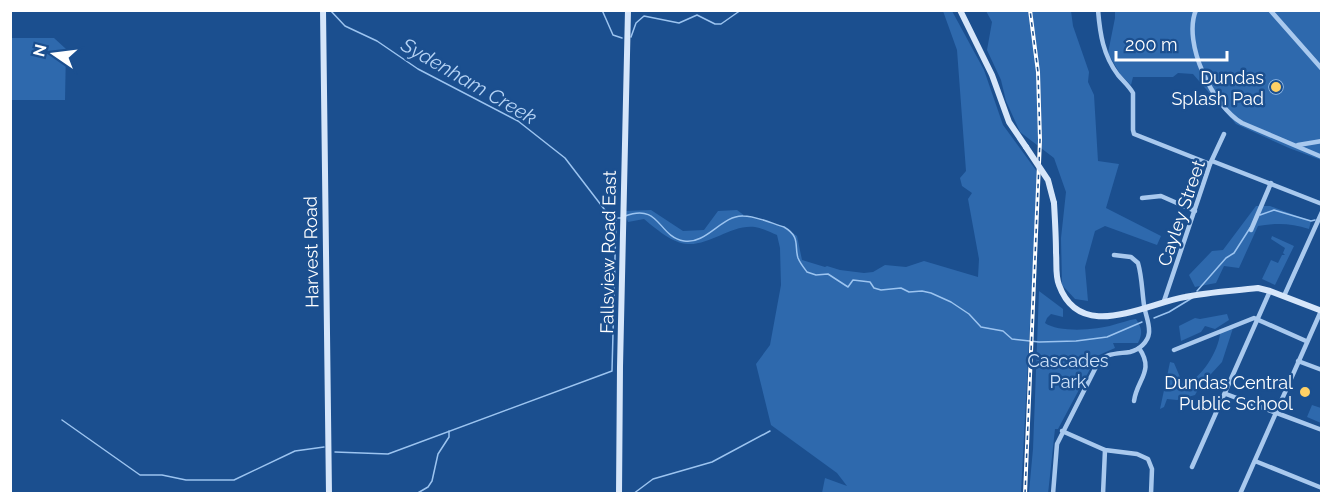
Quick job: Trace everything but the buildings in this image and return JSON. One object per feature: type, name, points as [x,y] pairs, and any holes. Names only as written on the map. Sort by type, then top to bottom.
[{"type":"street","name":"Harvest Road","points":[[323,10],[328,494]]},
{"type":"street","name":"Fallsview Road East","points":[[619,494],[628,10]]},
{"type":"street","points":[[960,10],[992,75],[1009,122],[1048,180],[1054,203],[1058,280],[1063,294],[1075,308],[1092,316],[1102,317],[1199,294],[1258,288],[1321,311],[1240,494]]},
{"type":"street","points":[[1098,10],[1101,40],[1106,54],[1119,76],[1134,93],[1134,135],[1271,183],[1322,204]]},
{"type":"street","points":[[1196,10],[1193,17],[1194,43],[1202,72],[1232,115],[1242,123],[1322,157]]},
{"type":"street","points":[[1270,10],[1322,69]]},
{"type":"street","name":"Cayley Street","points":[[1164,302],[1211,162],[1224,134]]},
{"type":"street","points":[[1298,146],[1322,141]]},
{"type":"street","points":[[1251,230],[1271,183]]},
{"type":"street","points":[[1142,198],[1161,196],[1195,211]]},
{"type":"street","points":[[1284,296],[1322,212]]},
{"type":"street","points":[[1053,494],[1056,444],[1099,361],[1109,354],[1139,348],[1146,341],[1149,332],[1138,263],[1131,257],[1114,255]]},
{"type":"street","points":[[1192,467],[1270,291]]},
{"type":"street","points":[[1174,350],[1258,318],[1306,341]]},
{"type":"street","points":[[1134,401],[1146,366],[1145,357],[1139,348]]},
{"type":"street","points":[[1298,361],[1322,370]]},
{"type":"street","points":[[1226,394],[1322,430]]},
{"type":"street","points":[[1062,431],[1105,450],[1137,454],[1148,459],[1152,469],[1151,494]]},
{"type":"street","points":[[1103,494],[1105,450]]},
{"type":"street","points":[[1255,461],[1322,488]]},
{"type":"green space","points":[[943,11],[952,11],[984,70],[1003,125],[1038,173],[1021,493],[822,493],[825,478],[847,486],[837,473],[771,425],[756,364],[770,345],[781,285],[780,248],[777,235],[766,230],[746,227],[705,241],[688,244],[665,235],[644,219],[628,222],[624,211],[651,210],[683,231],[704,230],[718,211],[737,210],[745,216],[784,227],[797,236],[802,260],[825,267],[864,273],[873,272],[885,265],[906,267],[924,261],[978,277],[979,259],[968,199],[972,193],[962,186],[960,178],[966,171],[957,50]]},
{"type":"green space","points":[[986,11],[1071,11],[1073,26],[1089,72],[1088,82],[1094,95],[1098,161],[1119,164],[1106,208],[1161,236],[1157,245],[1105,226],[1095,231],[1085,267],[1088,301],[1075,299],[1062,285],[1061,238],[1066,192],[1054,158],[1020,132],[1006,101],[1001,80],[987,50],[992,22]]},
{"type":"green space","points":[[1115,11],[1321,11],[1321,160],[1236,124],[1193,74],[1178,73],[1173,77],[1133,77],[1131,85],[1120,74],[1108,53]]},
{"type":"green space","points":[[11,38],[54,38],[66,49],[65,100],[11,100]]},
{"type":"green space","points":[[1256,206],[1270,206],[1311,221],[1309,229],[1284,224],[1258,226],[1239,268],[1224,266],[1216,283],[1195,287],[1189,275],[1212,251],[1223,250]]},
{"type":"green space","points":[[1272,236],[1294,246],[1275,285],[1262,279],[1271,260],[1278,263],[1282,255],[1285,255],[1283,253],[1285,248],[1271,239]]},
{"type":"green space","name":"Cascades Park","points":[[1039,291],[1063,309],[1063,317],[1051,314],[1047,318],[1045,323],[1051,326],[1088,329],[1136,319],[1141,331],[1138,343],[1113,343],[1115,348],[1097,356],[1058,429],[1055,429],[1048,494],[1029,492],[1033,449]]},
{"type":"green space","points":[[1227,314],[1229,320],[1215,329],[1205,326],[1201,332],[1181,341],[1179,326],[1195,318]]},
{"type":"green space","points":[[1234,325],[1222,362],[1200,386],[1195,395],[1177,400],[1167,399],[1164,407],[1160,409],[1170,362],[1174,363],[1183,384],[1190,382],[1213,356],[1220,333]]},
{"type":"green space","points":[[1312,405],[1321,408],[1321,423],[1307,417]]},
{"type":"shaded area","name":"Dundas Splash Pad","points":[[1276,80],[1281,82],[1283,87],[1281,92],[1276,94],[1271,92],[1269,87],[1271,82]]},
{"type":"waterway","name":"Sydenham Creek","points":[[330,10],[345,26],[377,41],[418,69],[518,121],[565,158],[611,218],[621,218]]},
{"type":"waterway","points":[[602,10],[613,35],[622,38]]},
{"type":"waterway","points":[[631,37],[636,23],[644,16],[679,23],[697,15],[715,24],[721,24],[741,10]]},
{"type":"waterway","name":"Sydenham Creek","points":[[1260,215],[1274,210],[1311,221],[1315,220]]},
{"type":"waterway","name":"Sydenham Creek","points":[[625,216],[637,213],[646,214],[675,238],[684,241],[700,239],[735,217],[748,216],[763,220],[784,227],[793,234],[798,258],[807,272],[816,275],[828,274],[848,287],[853,280],[870,282],[874,288],[881,290],[901,288],[909,292],[931,293],[969,314],[981,327],[1003,331],[1012,339],[1039,342],[1107,337],[1142,322]]},
{"type":"waterway","points":[[335,452],[388,454],[612,371],[616,220]]},
{"type":"waterway","name":"Sydenham Creek","points":[[1197,291],[1226,258],[1234,253],[1250,228]]},
{"type":"waterway","name":"Sydenham Creek","points":[[1154,318],[1192,298]]},
{"type":"waterway","points":[[62,420],[140,475],[162,475],[186,480],[234,480],[295,451],[324,447]]},
{"type":"waterway","points":[[416,494],[428,487],[432,481],[438,454],[449,437],[449,431]]},
{"type":"waterway","points":[[633,494],[653,479],[712,462],[770,431]]},
{"type":"railway","points":[[1025,494],[1040,140],[1038,72],[1030,10]]},
{"type":"place","name":"Dundas Splash Pad","points":[[1276,87]]},
{"type":"place","name":"Dundas Central Public School","points":[[1305,392]]}]
